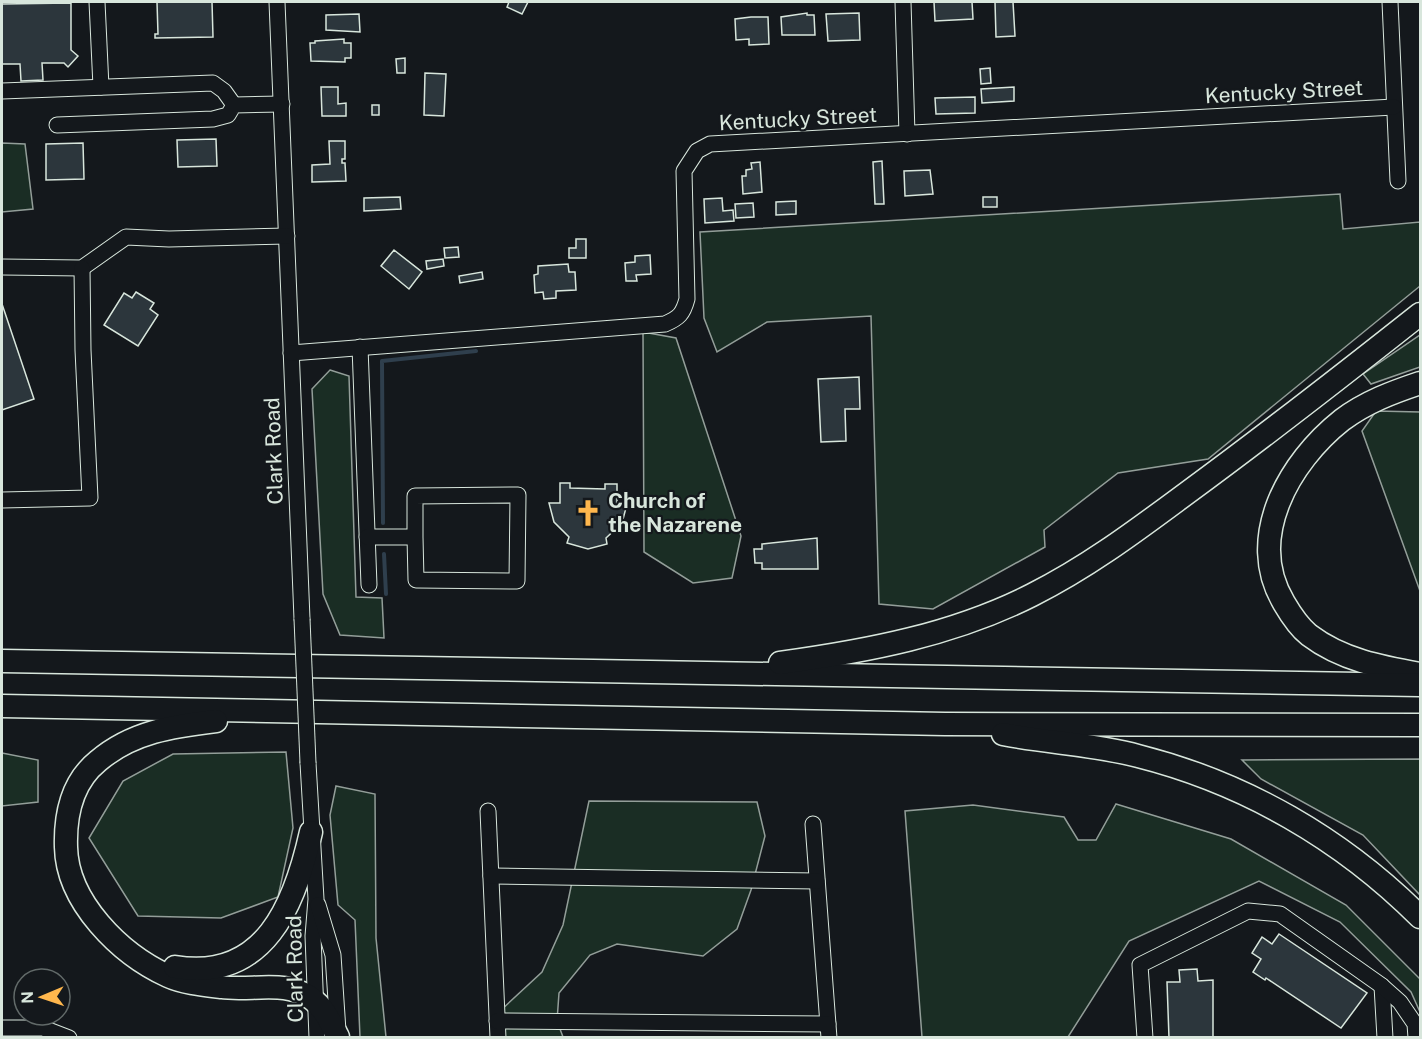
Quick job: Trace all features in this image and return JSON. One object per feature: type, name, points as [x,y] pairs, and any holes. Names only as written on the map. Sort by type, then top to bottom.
[{"type":"highway","points":[[706,673],[882,648],[950,628],[1031,596],[1107,552],[1272,431],[1420,314]]},
{"type":"highway","points":[[1420,383],[1385,395],[1362,407],[1342,420],[1322,440],[1290,480],[1271,523],[1268,544],[1272,575],[1279,596],[1303,630],[1334,650],[1358,661],[1420,674]]},
{"type":"highway","points":[[2,662],[1420,685]]},
{"type":"highway","points":[[2,706],[276,709],[945,724],[1420,725]]},
{"type":"highway","points":[[276,709],[183,724],[137,737],[104,755],[81,779],[67,813],[66,852],[69,872],[78,894],[92,914],[132,954],[170,977],[223,988],[290,989],[316,1002],[328,1016],[338,1037]]},
{"type":"highway","points":[[945,724],[1137,755],[1222,783],[1286,814],[1337,846],[1365,867],[1420,916]]},
{"type":"highway","points":[[132,954],[190,970],[215,967],[238,960],[257,947],[278,925],[302,874],[311,832]]},
{"type":"street","points":[[97,2],[101,87]]},
{"type":"street","name":"Clark Road","points":[[277,2],[308,763],[316,899],[313,936],[317,1038]]},
{"type":"street","points":[[903,2],[907,134]]},
{"type":"street","points":[[1390,2],[1398,181]]},
{"type":"street","points":[[2,91],[213,83],[224,90],[234,105]]},
{"type":"street","points":[[234,105],[282,105]]},
{"type":"street","points":[[57,125],[213,119],[228,116],[234,105]]},
{"type":"street","name":"Kentucky Street","points":[[291,353],[665,324],[683,314],[687,299],[684,171],[697,151],[710,144],[1394,106]]},
{"type":"street","points":[[2,267],[82,268],[126,237],[169,239],[287,236]]},
{"type":"street","points":[[2,500],[90,498],[83,350],[82,268]]},
{"type":"street","points":[[360,347],[369,585]]},
{"type":"street","points":[[518,495],[517,581],[416,580],[416,537],[415,496],[518,495]]},
{"type":"street","points":[[367,537],[416,537]]},
{"type":"street","points":[[488,810],[498,1038]]},
{"type":"street","points":[[497,1021],[828,1031],[813,824]]},
{"type":"street","points":[[491,876],[817,881]]},
{"type":"street","name":"Clark Road","points":[[316,899],[333,955],[338,1037]]},
{"type":"street","points":[[1145,1038],[1140,965],[1248,911],[1280,914],[1382,986],[1400,1002],[1415,1024],[1416,1038]]},
{"type":"street","points":[[1382,986],[1385,1038]]},
{"type":"street","points":[[2,1028],[43,1028],[69,1038]]},
{"type":"green space","points":[[2,143],[25,144],[33,209],[2,212]]},
{"type":"green space","points":[[1340,194],[1343,229],[1420,222],[1420,286],[1208,459],[1118,473],[1044,530],[1045,547],[933,609],[879,604],[871,316],[767,322],[717,352],[704,318],[700,232]]},
{"type":"green space","points":[[643,332],[676,338],[741,536],[732,578],[693,583],[644,552]]},
{"type":"green space","points":[[1420,335],[1420,367],[1371,384],[1363,374]]},
{"type":"green space","points":[[330,370],[349,376],[356,597],[382,598],[384,638],[340,635],[323,594],[312,389]]},
{"type":"green space","points":[[1376,411],[1420,412],[1420,591],[1362,431]]},
{"type":"green space","points":[[286,752],[293,828],[278,897],[221,918],[138,916],[89,838],[123,781],[173,754]]},
{"type":"green space","points":[[2,753],[38,760],[38,802],[2,806]]},
{"type":"green space","points":[[1420,759],[1420,895],[1363,835],[1261,779],[1242,760]]},
{"type":"green space","points":[[336,786],[375,794],[376,938],[386,1037],[360,1037],[355,920],[338,905],[330,815]]},
{"type":"green space","points":[[589,801],[757,802],[765,836],[751,890],[737,929],[703,956],[617,944],[590,955],[559,993],[557,1021],[563,1037],[496,1038],[500,1011],[542,972],[563,925]]},
{"type":"green space","points":[[1116,804],[1231,839],[1346,905],[1420,979],[1420,1012],[1411,992],[1340,922],[1259,881],[1129,941],[1068,1037],[922,1037],[905,811],[973,805],[1064,817],[1078,840],[1096,840]]},
{"type":"building","points":[[157,2],[212,2],[213,37],[155,38],[155,34],[158,34]]},
{"type":"building","points":[[509,2],[528,2],[522,14],[507,7]]},
{"type":"building","points":[[934,2],[972,2],[973,19],[935,21]]},
{"type":"building","points":[[995,2],[1013,2],[1015,36],[996,37]]},
{"type":"building","points":[[71,3],[71,50],[78,56],[68,67],[64,63],[42,63],[43,80],[21,81],[20,64],[2,64],[2,4]]},
{"type":"building","points":[[807,13],[807,15],[814,15],[815,35],[782,35],[781,17]]},
{"type":"building","points":[[859,13],[860,40],[828,41],[826,14]]},
{"type":"building","points":[[359,14],[360,32],[326,30],[326,15]]},
{"type":"building","points":[[768,17],[769,44],[749,45],[749,39],[736,40],[735,19]]},
{"type":"building","points":[[344,39],[344,43],[351,43],[351,58],[345,58],[345,62],[311,61],[310,43]]},
{"type":"building","points":[[405,58],[405,73],[397,73],[396,59]]},
{"type":"building","points":[[990,68],[991,83],[981,84],[980,69]]},
{"type":"building","points":[[425,73],[446,74],[444,116],[424,115]]},
{"type":"building","points":[[321,87],[338,87],[338,104],[346,103],[346,116],[322,116]]},
{"type":"building","points":[[1014,87],[1014,101],[982,103],[981,89]]},
{"type":"building","points":[[975,97],[975,113],[936,114],[935,98]]},
{"type":"building","points":[[372,105],[379,105],[379,115],[372,115]]},
{"type":"building","points":[[216,139],[217,166],[178,167],[177,140]]},
{"type":"building","points":[[329,141],[345,141],[345,159],[342,159],[342,163],[345,163],[346,181],[312,182],[312,165],[330,164]]},
{"type":"building","points":[[83,143],[84,179],[46,180],[46,144]]},
{"type":"building","points":[[882,161],[884,204],[875,204],[873,162]]},
{"type":"building","points":[[760,162],[762,192],[743,194],[742,176],[746,176],[746,170],[752,169],[751,163]]},
{"type":"building","points":[[930,170],[933,194],[905,196],[904,171]]},
{"type":"building","points":[[400,197],[401,209],[364,211],[364,198]]},
{"type":"building","points":[[983,197],[997,197],[997,207],[983,207]]},
{"type":"building","points":[[722,198],[723,211],[733,210],[734,221],[705,223],[704,199]]},
{"type":"building","points":[[796,201],[796,214],[776,215],[776,202]]},
{"type":"building","points":[[753,203],[754,217],[736,218],[735,204]]},
{"type":"building","points":[[576,239],[586,239],[586,258],[569,258],[569,248],[576,248]]},
{"type":"building","points":[[458,247],[459,257],[445,258],[444,248]]},
{"type":"building","points":[[394,250],[422,272],[409,289],[381,266]]},
{"type":"building","points":[[650,255],[651,274],[636,275],[637,281],[626,281],[625,263],[635,262],[635,256]]},
{"type":"building","points":[[443,259],[444,266],[427,269],[426,261]]},
{"type":"building","points":[[568,264],[569,272],[575,272],[576,290],[556,291],[556,298],[544,299],[543,292],[535,293],[534,275],[538,274],[538,266]]},
{"type":"building","points":[[482,272],[483,279],[460,283],[459,276]]},
{"type":"building","points":[[136,292],[154,303],[150,309],[158,315],[138,346],[104,325],[124,293],[132,298]]},
{"type":"building","points":[[2,304],[34,399],[2,410]]},
{"type":"building","points":[[859,377],[860,409],[845,409],[846,441],[821,442],[818,379]]},
{"type":"building","name":"Church of the Nazarene","points":[[560,483],[570,483],[570,488],[605,489],[605,484],[617,484],[617,504],[627,504],[622,523],[606,538],[607,544],[588,549],[567,543],[569,537],[554,522],[549,503],[560,503]]},
{"type":"building","points":[[817,538],[818,569],[762,569],[762,563],[755,563],[754,549],[762,549],[762,544]]},
{"type":"building","points":[[1279,934],[1367,993],[1341,1028],[1266,978],[1265,980],[1253,972],[1261,959],[1252,953],[1262,937],[1272,944]]},
{"type":"building","points":[[1197,969],[1198,981],[1213,980],[1213,1038],[1169,1038],[1167,982],[1180,982],[1179,970]]},
{"type":"waterway","points":[[383,523],[382,361],[476,351]]},
{"type":"waterway","points":[[384,554],[386,594]]},
{"type":"place","name":"Church of the Nazarene","points":[[588,513]]}]
